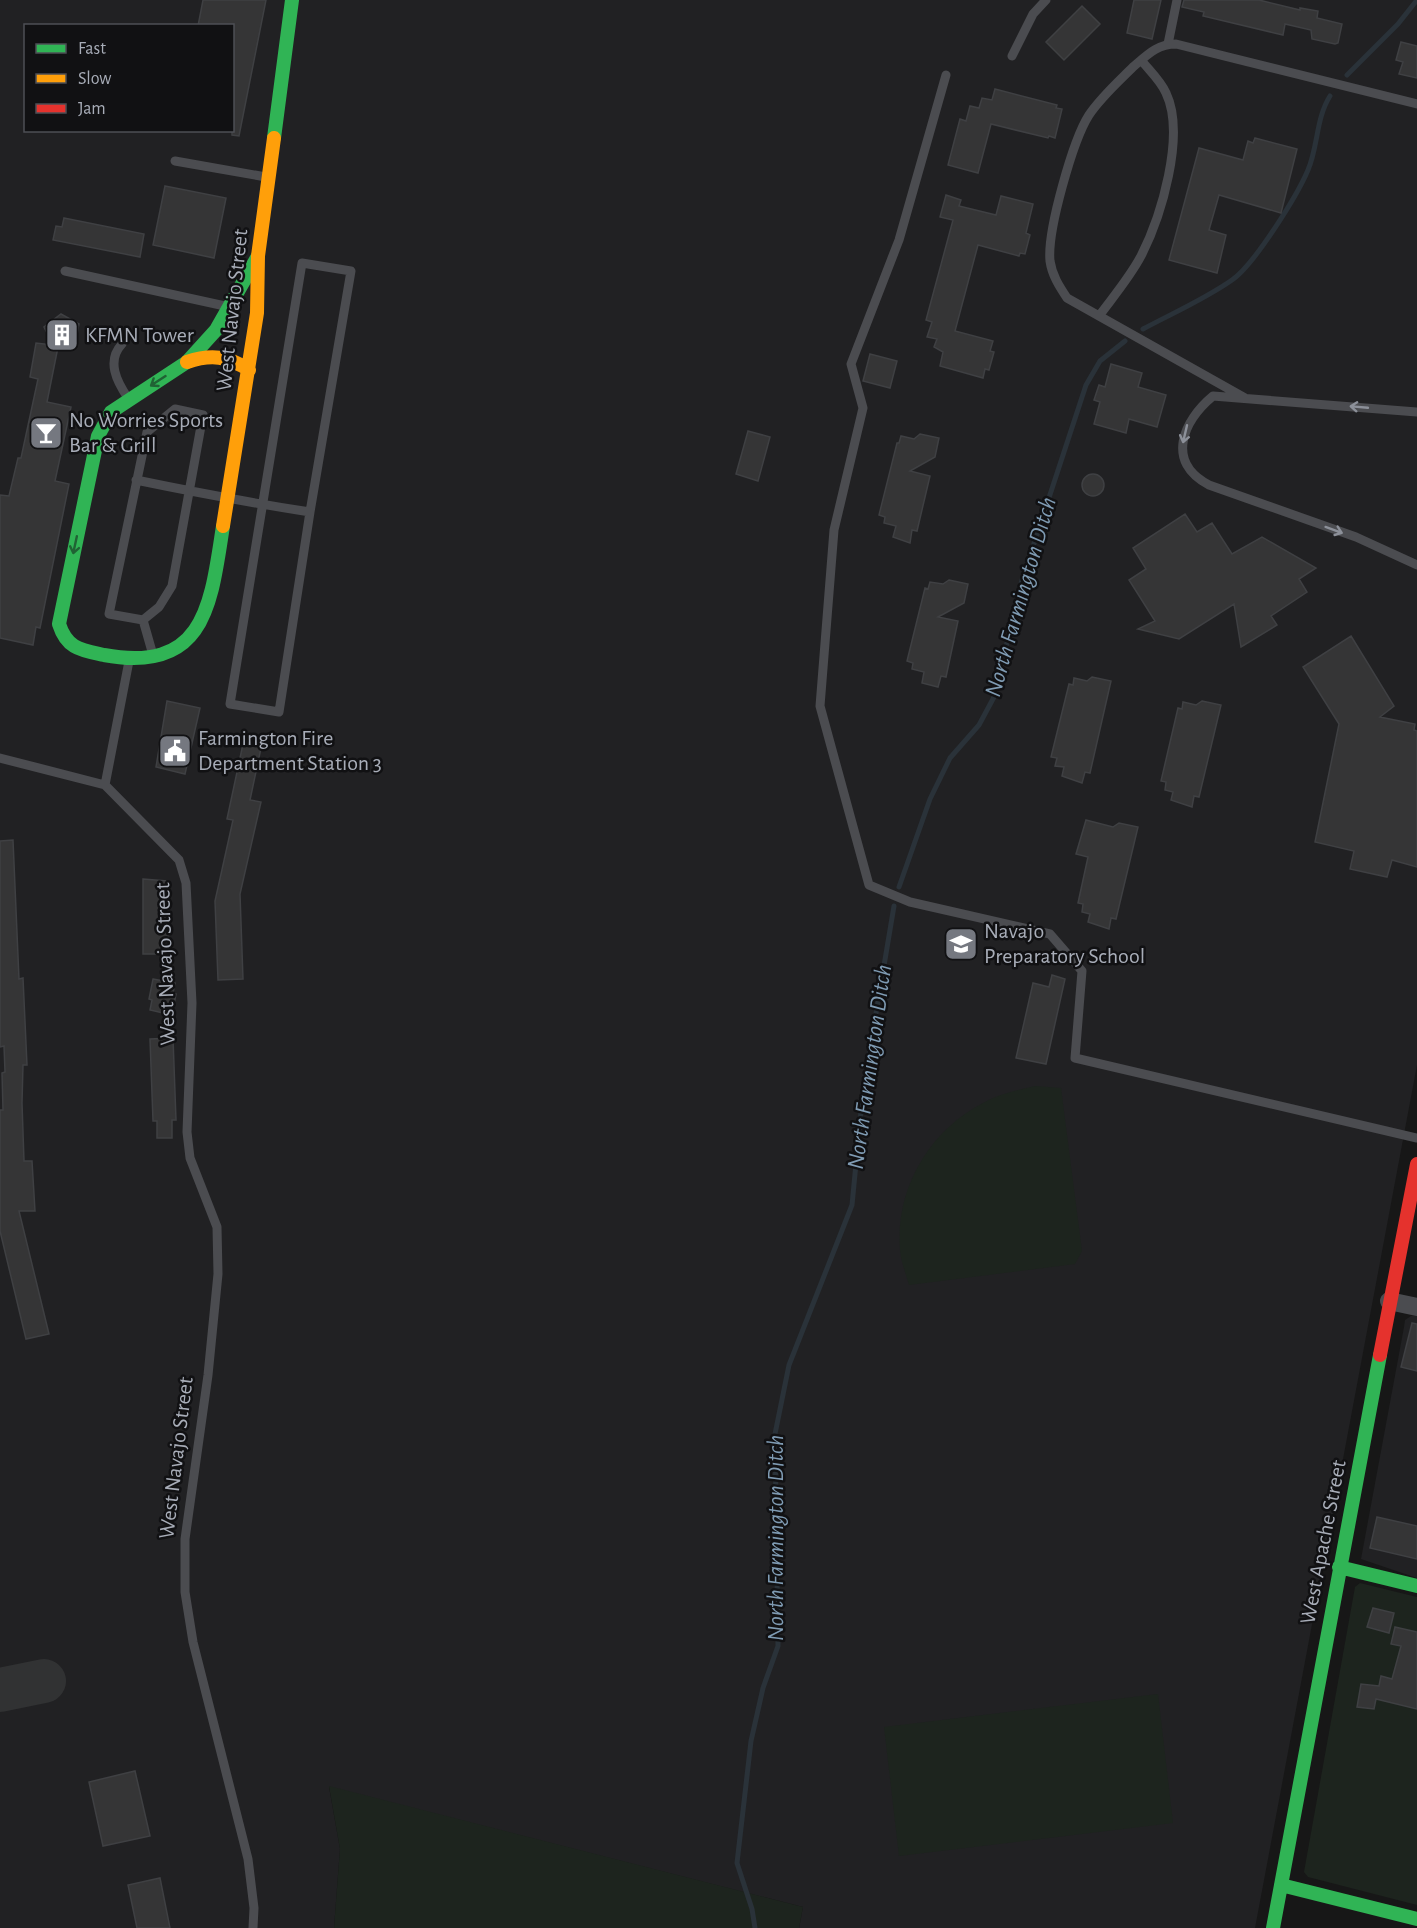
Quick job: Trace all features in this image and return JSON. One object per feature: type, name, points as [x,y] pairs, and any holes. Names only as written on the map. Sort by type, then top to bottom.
[{"type":"street","name":"West Navajo Street","points":[[187,362],[111,412],[98,436],[59,624],[63,638],[74,648],[129,660],[153,657],[172,650],[189,637],[203,620],[212,595],[249,370],[243,310],[258,256],[292,0]]},
{"type":"street","points":[[187,362],[216,330],[243,310],[258,256]]},
{"type":"street","points":[[187,362],[204,356],[221,354],[249,370]]},
{"type":"street","name":"West Apache Street","points":[[1273,1928],[1389,1301],[1417,1164]]},
{"type":"street","points":[[1389,1301],[1417,1307]]},
{"type":"street","points":[[1339,1567],[1417,1586]]},
{"type":"street","points":[[1281,1886],[1417,1919]]},
{"type":"lane","points":[[1011,56],[1033,14],[1046,0]]},
{"type":"lane","points":[[1168,44],[1178,0]]},
{"type":"lane","points":[[1245,398],[1067,298],[1055,280],[1050,261],[1052,229],[1078,137],[1089,115],[1109,90],[1141,60],[1150,52],[1168,44],[1292,71],[1417,104]]},
{"type":"lane","points":[[1099,316],[1140,257],[1155,222],[1170,175],[1173,126],[1167,93],[1141,60]]},
{"type":"lane","points":[[946,75],[899,240],[851,364],[863,408],[834,530],[820,706],[869,885],[910,902],[1050,934],[1082,971],[1075,1058],[1417,1138]]},
{"type":"lane","points":[[175,160],[268,177]]},
{"type":"lane","points":[[302,263],[351,271],[310,512],[279,712],[230,704],[302,263]]},
{"type":"lane","points":[[64,271],[202,299],[243,310]]},
{"type":"lane","points":[[122,344],[118,348],[114,370],[129,400]]},
{"type":"lane","points":[[1417,412],[1213,396],[1197,409],[1188,423],[1184,451],[1189,469],[1196,478],[1356,537],[1417,565]]},
{"type":"lane","points":[[175,409],[203,415],[189,491],[172,586],[159,607],[143,620],[109,614],[147,432],[175,409]]},
{"type":"lane","points":[[136,480],[310,512]]},
{"type":"lane","points":[[143,620],[153,657]]},
{"type":"lane","points":[[0,758],[105,785],[129,660]]},
{"type":"lane","name":"West Navajo Street","points":[[105,785],[179,860],[186,883],[192,1003],[187,1132],[190,1158],[217,1227],[218,1274],[208,1376],[185,1539],[185,1592],[193,1642],[248,1859],[254,1908],[253,1928]]},
{"type":"shaded area","name":"Navajo Preparatory School","points":[[0,0],[1417,0],[1417,1065],[1255,1928],[799,1928],[803,1907],[329,1787],[340,1849],[334,1928],[0,1928]]},
{"type":"shaded area","points":[[1035,1086],[1061,1088],[1082,1251],[1075,1264],[909,1285],[902,1263],[900,1227],[903,1205],[919,1164],[947,1129],[964,1115],[995,1097]]},
{"type":"shaded area","points":[[1411,1316],[1417,1316],[1417,1578],[1361,1559],[1405,1320]]},
{"type":"shaded area","points":[[1360,1583],[1417,1597],[1417,1905],[1308,1877],[1304,1872],[1355,1587]]},
{"type":"shaded area","points":[[1158,1694],[1173,1823],[899,1856],[884,1727]]},
{"type":"shaded area","points":[[329,1786],[803,1907],[799,1928],[334,1928],[340,1849]]},
{"type":"building","points":[[203,0],[266,0],[239,136],[232,135],[234,132],[234,24],[198,24]]},
{"type":"building","points":[[1134,0],[1161,0],[1152,39],[1127,33]]},
{"type":"building","points":[[1184,0],[1259,0],[1300,10],[1300,8],[1318,11],[1317,18],[1342,24],[1338,43],[1312,39],[1311,30],[1285,24],[1283,35],[1203,16],[1204,12],[1182,7]]},
{"type":"building","points":[[1082,6],[1100,24],[1064,60],[1046,42]]},
{"type":"building","points":[[1401,42],[1417,46],[1417,78],[1399,74],[1403,62],[1396,60]]},
{"type":"building","points":[[995,89],[1057,105],[1056,108],[1062,109],[1055,138],[991,124],[978,173],[948,165],[960,119],[966,121],[970,106],[979,108],[982,98],[992,100]]},
{"type":"building","points":[[1255,138],[1297,149],[1281,213],[1219,195],[1209,230],[1226,235],[1217,273],[1169,260],[1199,148],[1243,160],[1248,141],[1253,143]]},
{"type":"building","points":[[165,186],[226,198],[214,258],[153,245]]},
{"type":"building","points":[[946,195],[961,200],[959,206],[996,215],[1001,196],[1033,204],[1026,233],[1030,235],[1025,254],[1020,253],[1019,256],[978,245],[955,331],[993,341],[990,351],[994,352],[989,370],[985,369],[983,378],[940,366],[943,352],[934,347],[937,339],[927,337],[932,322],[926,320],[953,220],[940,217]]},
{"type":"building","points":[[64,218],[144,234],[140,257],[53,240],[56,226],[62,227]]},
{"type":"building","points":[[61,314],[79,324],[75,345],[58,347],[47,402],[71,407],[55,481],[69,484],[40,628],[36,627],[33,645],[0,638],[0,495],[9,496],[18,458],[21,458],[38,379],[30,377],[36,343],[53,345],[44,327]]},
{"type":"building","points":[[870,354],[897,361],[890,388],[863,381]]},
{"type":"building","points":[[1111,364],[1142,373],[1138,387],[1166,395],[1157,427],[1129,419],[1126,433],[1094,424],[1100,402],[1094,400],[1099,385],[1105,387]]},
{"type":"building","points":[[748,431],[770,437],[758,481],[736,474]]},
{"type":"building","points":[[920,434],[939,438],[935,457],[910,471],[930,476],[917,531],[912,530],[910,543],[893,537],[896,526],[884,523],[885,517],[879,515],[897,443],[901,436],[914,439]]},
{"type":"building","points":[[1093,474],[1103,481],[1104,485],[1097,495],[1093,496],[1083,489],[1082,485],[1089,475]]},
{"type":"building","points":[[1185,514],[1197,532],[1212,523],[1232,554],[1262,537],[1316,568],[1299,579],[1307,592],[1271,616],[1277,625],[1241,647],[1234,604],[1179,639],[1138,629],[1155,621],[1129,580],[1146,569],[1133,548]]},
{"type":"building","points":[[949,580],[968,584],[964,603],[938,617],[958,621],[946,677],[941,676],[938,687],[922,683],[924,672],[912,669],[913,663],[907,661],[925,588],[928,589],[930,582],[943,584]]},
{"type":"building","points":[[1351,636],[1394,706],[1380,717],[1415,724],[1414,730],[1417,731],[1417,867],[1392,860],[1387,877],[1350,869],[1354,851],[1315,842],[1339,724],[1303,667]]},
{"type":"building","points":[[1092,677],[1111,681],[1090,773],[1085,772],[1082,783],[1062,776],[1064,767],[1055,766],[1057,758],[1051,757],[1069,684],[1073,685],[1074,678],[1087,681]]},
{"type":"building","name":"Farmington Fire Department Station 3","points":[[167,701],[200,708],[185,774],[156,767]]},
{"type":"building","points":[[1202,701],[1221,705],[1199,797],[1194,796],[1192,807],[1171,800],[1173,792],[1165,790],[1166,782],[1161,781],[1178,708],[1182,709],[1183,702],[1196,705]]},
{"type":"building","points":[[243,744],[261,748],[250,800],[261,802],[240,894],[243,979],[218,980],[215,901],[233,820],[227,819]]},
{"type":"building","points":[[1086,820],[1113,827],[1119,823],[1138,827],[1116,919],[1111,918],[1109,929],[1088,922],[1090,914],[1082,912],[1083,904],[1078,903],[1088,857],[1076,854]]},
{"type":"building","points":[[13,840],[19,979],[23,978],[27,1065],[23,1065],[24,1161],[32,1161],[35,1211],[19,1211],[49,1334],[26,1339],[0,1231],[0,1110],[3,1110],[2,1073],[5,1072],[4,1046],[0,1047],[0,841]]},
{"type":"building","points":[[143,879],[167,881],[169,954],[143,954]]},
{"type":"building","points":[[1052,975],[1065,979],[1046,1064],[1016,1058],[1033,983],[1049,987]]},
{"type":"building","points":[[153,979],[175,983],[173,993],[176,994],[172,1015],[150,1010],[152,1000],[149,999]]},
{"type":"building","points":[[173,1038],[176,1120],[172,1120],[172,1138],[157,1138],[157,1121],[153,1121],[150,1039]]},
{"type":"building","points":[[1412,1323],[1417,1324],[1417,1371],[1401,1367]]},
{"type":"building","points":[[1377,1517],[1417,1526],[1417,1559],[1370,1548]]},
{"type":"building","points":[[1373,1608],[1394,1613],[1389,1633],[1367,1627]]},
{"type":"building","points":[[1395,1627],[1417,1632],[1417,1709],[1376,1699],[1374,1709],[1357,1707],[1361,1684],[1379,1686],[1381,1676],[1392,1679],[1401,1646],[1391,1644]]},
{"type":"building","points":[[135,1771],[150,1836],[103,1846],[89,1782]]},
{"type":"building","points":[[160,1878],[170,1928],[137,1928],[128,1885]]},
{"type":"waterway","name":"North Farmington Ditch","points":[[1347,75],[1398,24],[1417,0]]},
{"type":"waterway","name":"North Farmington Ditch","points":[[1143,329],[1222,287],[1252,260],[1285,212],[1308,170],[1322,114],[1330,96]]},
{"type":"waterway","name":"North Farmington Ditch","points":[[899,887],[930,799],[950,758],[979,725],[994,697],[1022,580],[1086,385],[1100,361],[1125,341]]},
{"type":"waterway","name":"North Farmington Ditch","points":[[755,1928],[752,1909],[737,1863],[751,1741],[763,1688],[778,1646],[775,1434],[789,1365],[852,1205],[863,1091],[894,906]]},
{"type":"taxiway","points":[[0,1690],[44,1681]]},
{"type":"traffic: fast","points":[[274,138],[292,0]]},
{"type":"traffic: fast","points":[[223,526],[214,581],[207,606],[197,626],[183,643],[164,654],[138,658],[88,652],[76,647],[66,639],[59,624],[98,436],[111,412],[187,362],[216,330],[258,256]]},
{"type":"traffic: fast","points":[[1273,1928],[1380,1355]]},
{"type":"traffic: fast","points":[[1339,1567],[1417,1586]]},
{"type":"traffic: fast","points":[[1281,1885],[1417,1919]]},
{"type":"traffic: slow","points":[[223,526],[257,313],[258,256],[274,138]]},
{"type":"traffic: slow","points":[[187,362],[212,357],[226,359],[249,370]]},
{"type":"traffic: jam","points":[[1380,1355],[1417,1164]]},
{"type":"place","name":"KFMN Tower","points":[[62,335]]},
{"type":"place","name":"No Worries Sports Bar & Grill","points":[[46,433]]},
{"type":"place","name":"Farmington Fire Department Station 3","points":[[175,751]]},
{"type":"place","name":"Navajo Preparatory School","points":[[961,944]]}]
